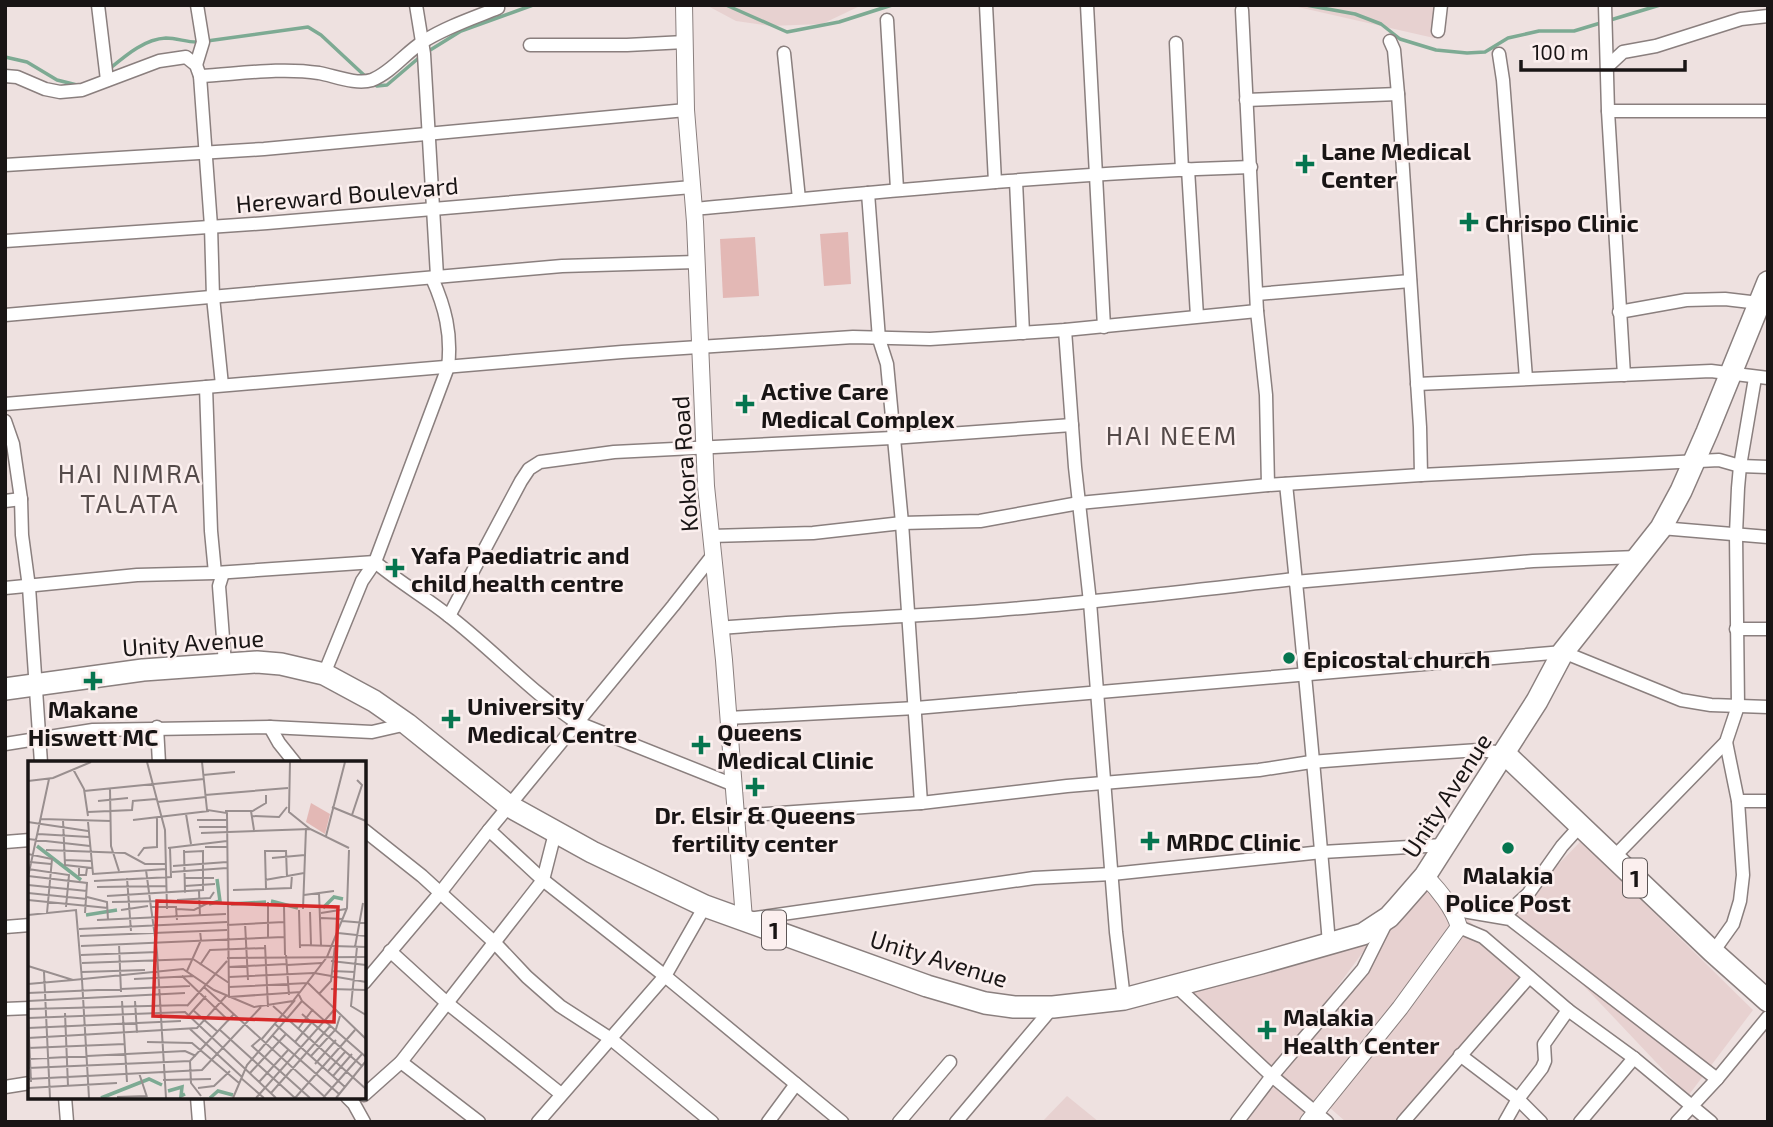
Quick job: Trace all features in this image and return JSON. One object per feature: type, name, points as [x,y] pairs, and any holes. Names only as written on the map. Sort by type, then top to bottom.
[{"type":"main road","name":"Unity Avenue","points":[[5,689],[143,670],[257,662],[281,664],[324,674],[374,701],[407,724],[509,806],[555,833],[705,906],[927,986],[985,1003],[1014,1007],[1053,1007],[1124,999],[1363,933],[1389,917],[1425,876],[1537,701],[1563,652],[1661,528],[1732,373],[1768,282]]},
{"type":"main road","name":"1","points":[[1504,753],[1768,1001]]},
{"type":"street","points":[[98,5],[107,80]]},
{"type":"street","points":[[197,5],[203,42],[198,70],[211,226],[213,297],[222,385]]},
{"type":"street","points":[[324,674],[362,581],[375,562],[448,366],[450,348],[447,323],[443,301],[434,277],[422,42],[416,5]]},
{"type":"street","name":"Kokora Road","points":[[684,5],[686,110],[694,209],[704,447],[744,919]]},
{"type":"street","points":[[986,5],[995,182]]},
{"type":"street","points":[[1087,5],[1104,327]]},
{"type":"street","points":[[1438,31],[1441,5]]},
{"type":"street","points":[[1605,5],[1608,111],[1624,375]]},
{"type":"street","points":[[5,76],[17,77],[45,89],[60,92],[82,90],[132,69],[187,57],[198,70],[302,72],[358,81],[370,80],[385,73],[422,42],[441,31],[498,8]]},
{"type":"street","points":[[1242,10],[1257,311],[1266,395],[1268,485]]},
{"type":"street","points":[[1608,66],[1623,52],[1666,44],[1741,19],[1768,16]]},
{"type":"street","points":[[887,20],[897,189]]},
{"type":"street","points":[[1390,41],[1394,50],[1398,94],[1421,475]]},
{"type":"street","points":[[530,45],[685,42]]},
{"type":"street","points":[[1176,43],[1197,316]]},
{"type":"street","points":[[784,53],[799,200]]},
{"type":"street","points":[[1499,54],[1526,378]]},
{"type":"street","points":[[1246,100],[1398,94]]},
{"type":"street","points":[[5,165],[205,153],[686,110]]},
{"type":"street","points":[[1608,111],[1768,111]]},
{"type":"street","points":[[694,209],[897,189],[1097,174],[1251,167]]},
{"type":"street","points":[[1016,181],[1023,333]]},
{"type":"street","name":"Hereward Boulevard","points":[[5,241],[692,187]]},
{"type":"street","points":[[868,193],[879,338],[887,364],[902,523],[916,708],[920,803]]},
{"type":"street","points":[[5,315],[594,264],[696,262]]},
{"type":"street","points":[[1257,294],[1410,281]]},
{"type":"street","points":[[1619,312],[1686,300],[1725,299],[1759,303]]},
{"type":"street","points":[[5,404],[622,352],[853,337],[930,339],[1023,333],[1257,311]]},
{"type":"street","points":[[1065,330],[1124,999]]},
{"type":"street","points":[[1417,384],[1711,371],[1761,378],[1740,466],[1736,534],[1738,706],[1726,742],[1614,857]]},
{"type":"street","points":[[206,387],[211,531],[219,573],[225,664]]},
{"type":"street","points":[[5,421],[13,444],[21,499],[41,761]]},
{"type":"street","points":[[449,615],[529,469],[540,462],[704,447],[892,438],[1072,425]]},
{"type":"street","points":[[711,536],[813,533],[902,523],[980,522],[1079,503],[1268,485],[1421,475],[1719,460],[1740,466],[1768,467]]},
{"type":"street","points":[[1286,484],[1306,674],[1311,762],[1329,943]]},
{"type":"street","points":[[5,500],[21,499]]},
{"type":"street","points":[[1661,528],[1768,537]]},
{"type":"street","points":[[366,981],[713,555]]},
{"type":"street","points":[[720,628],[1090,602],[1533,561],[1637,557]]},
{"type":"street","points":[[5,588],[136,575],[219,573],[375,562],[449,615],[554,707],[576,722],[734,785]]},
{"type":"street","points":[[1737,628],[1768,629]]},
{"type":"street","points":[[728,718],[916,708],[1563,652],[1681,700],[1768,706]]},
{"type":"street","points":[[5,744],[93,730],[270,727],[372,732],[407,724]]},
{"type":"street","points":[[157,727],[159,761]]},
{"type":"street","points":[[270,727],[293,761]]},
{"type":"street","points":[[1713,952],[1733,925],[1740,901],[1743,875],[1738,801],[1726,742]]},
{"type":"street","points":[[737,816],[920,803],[1104,783],[1270,769],[1311,762],[1479,750],[1504,753]]},
{"type":"street","points":[[1738,801],[1768,801]]},
{"type":"street","points":[[1504,916],[1528,894],[1562,846],[1580,826]]},
{"type":"street","points":[[489,830],[543,880],[666,976],[842,1122]]},
{"type":"street","points":[[366,832],[440,893],[560,1006],[611,1039],[712,1122]]},
{"type":"street","points":[[366,1090],[401,1062],[543,880],[555,833]]},
{"type":"street","points":[[5,842],[28,840]]},
{"type":"street","points":[[744,919],[1034,878],[1112,874],[1322,852],[1444,845]]},
{"type":"street","points":[[1425,876],[1440,891],[1459,928],[1483,937],[1568,1010],[1634,1058],[1711,1122]]},
{"type":"street","points":[[538,1122],[666,976],[705,906]]},
{"type":"street","points":[[1451,909],[1504,916],[1717,1079]]},
{"type":"street","points":[[1237,1122],[1272,1076],[1363,969],[1389,917]]},
{"type":"street","points":[[5,927],[28,925]]},
{"type":"street","points":[[1176,986],[1317,1119],[1459,928]]},
{"type":"street","points":[[390,951],[447,1003],[561,1094]]},
{"type":"street","points":[[1403,1122],[1529,977]]},
{"type":"street","points":[[956,1122],[1053,1007]]},
{"type":"street","points":[[5,1009],[28,1008]]},
{"type":"street","points":[[1505,1122],[1518,1099],[1542,1068],[1545,1061],[1544,1044],[1568,1010]]},
{"type":"street","points":[[1677,1122],[1768,1017]]},
{"type":"street","points":[[1460,1055],[1518,1099],[1541,1122]]},
{"type":"street","points":[[1580,1122],[1634,1058]]},
{"type":"street","points":[[401,1062],[479,1122]]},
{"type":"street","points":[[899,1122],[950,1062]]},
{"type":"street","points":[[5,1087],[28,1083]]},
{"type":"street","points":[[768,1122],[796,1084]]},
{"type":"street","points":[[65,1099],[67,1122]]},
{"type":"street","points":[[197,1099],[199,1122]]},
{"type":"street","points":[[356,1099],[365,1122]]},
{"type":"shaded area","points":[[706,5],[862,5],[822,24],[770,26],[736,21]]},
{"type":"shaded area","points":[[1289,5],[1433,5],[1434,38]]},
{"type":"shaded area","points":[[848,232],[851,284],[824,286],[820,234]]},
{"type":"shaded area","points":[[755,237],[759,296],[723,298],[720,239]]},
{"type":"shaded area","points":[[1581,841],[1753,1010],[1688,1096],[1513,911]]},
{"type":"shaded area","points":[[1427,879],[1526,977],[1401,1122],[1346,1122],[1321,1100],[1303,1122],[1238,1122]]},
{"type":"shaded area","name":"Malakia Health Center","points":[[1377,933],[1275,1071],[1182,989]]},
{"type":"shaded area","points":[[1067,1096],[1099,1122],[1042,1122]]},
{"type":"waterway","points":[[427,52],[461,31],[533,5]]},
{"type":"waterway","points":[[726,5],[787,32],[839,22],[892,5]]},
{"type":"waterway","points":[[1306,5],[1355,14],[1381,24],[1400,39],[1436,50],[1467,53],[1485,52],[1508,38],[1539,31],[1574,31],[1660,5]]},
{"type":"waterway","points":[[207,41],[308,27],[321,35],[365,76]]},
{"type":"waterway","points":[[108,70],[150,41],[166,38],[199,42]]},
{"type":"waterway","points":[[374,84],[387,85],[421,56]]},
{"type":"waterway","points":[[5,57],[27,62],[57,80],[77,85]]},
{"type":"place","name":"Lane Medical Center","points":[[1305,164]]},
{"type":"place","name":"Chrispo Clinic","points":[[1469,222]]},
{"type":"place","name":"Active Care Medical Complex","points":[[745,404]]},
{"type":"place","name":"Yafa Paediatric and child health centre","points":[[395,568]]},
{"type":"place","name":"Epicostal church","points":[[1289,658]]},
{"type":"place","name":"Makane Hiswett MC","points":[[93,681]]},
{"type":"place","name":"University Medical Centre","points":[[451,719]]},
{"type":"place","name":"Queens Medical Clinic","points":[[701,745]]},
{"type":"place","name":"Dr. Elsir & Queens fertility center","points":[[755,787]]},
{"type":"place","name":"MRDC Clinic","points":[[1150,841]]},
{"type":"place","name":"Malakia Police Post","points":[[1508,848]]},
{"type":"place","name":"Malakia Health Center","points":[[1267,1030]]},
{"type":"district","name":"HAI NEEM","points":[[1172,434]]},
{"type":"district","name":"HAI NIMRA TALATA","points":[[130,487]]}]
